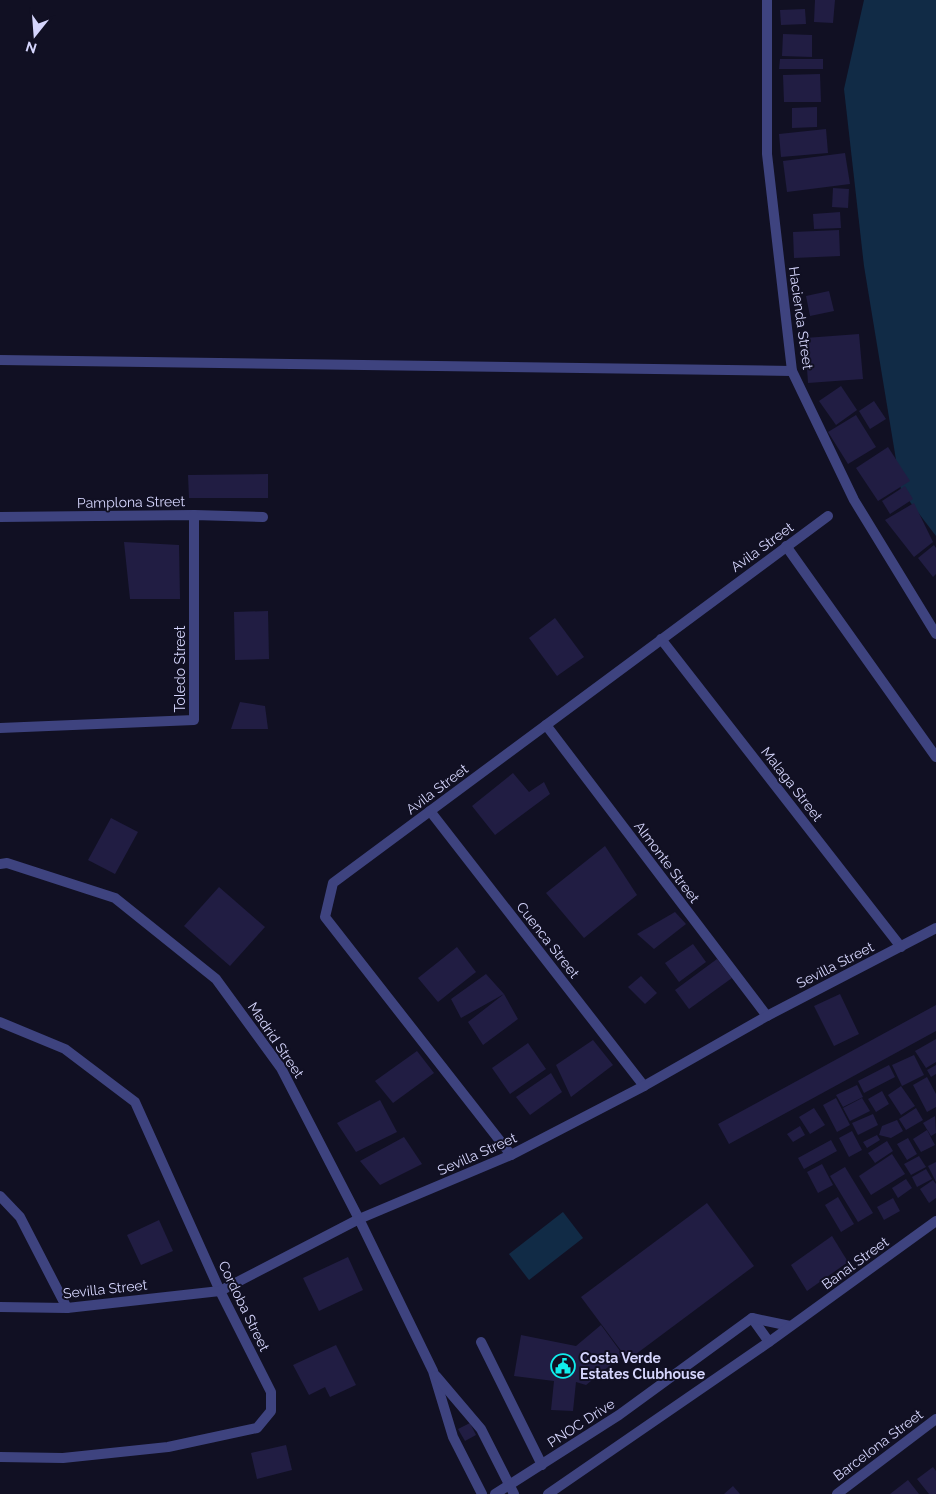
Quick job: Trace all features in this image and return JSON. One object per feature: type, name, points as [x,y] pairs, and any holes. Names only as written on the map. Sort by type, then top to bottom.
[{"type":"street","name":"Hacienda Street","points":[[767,0],[767,154],[792,371],[854,500],[936,634]]},
{"type":"street","points":[[0,360],[792,371]]},
{"type":"street","name":"Pamplona Street","points":[[0,517],[194,514],[263,517]]},
{"type":"street","name":"Toledo Street","points":[[0,728],[194,720],[194,514]]},
{"type":"street","name":"Avila Street","points":[[512,1155],[325,917],[333,883],[828,516]]},
{"type":"street","points":[[786,546],[936,757]]},
{"type":"street","name":"Malaga Street","points":[[661,639],[901,947]]},
{"type":"street","name":"Almonte Street","points":[[546,725],[767,1016]]},
{"type":"street","name":"Cuenca Street","points":[[430,811],[644,1086]]},
{"type":"street","name":"Madrid Street","points":[[0,864],[7,863],[115,898],[216,979],[281,1068],[359,1218],[432,1371],[453,1437],[482,1494]]},
{"type":"street","name":"Sevilla Street","points":[[0,1307],[67,1308],[220,1291],[359,1218],[512,1155],[644,1086],[767,1016],[936,928]]},
{"type":"street","name":"Cordoba Street","points":[[0,1022],[65,1049],[135,1102],[220,1291],[272,1392],[271,1411],[257,1428],[168,1447],[63,1458],[0,1458]]},
{"type":"street","points":[[0,1196],[20,1217],[67,1308]]},
{"type":"street","name":"Banal Street","points":[[790,1326],[936,1221]]},
{"type":"street","points":[[752,1318],[790,1326]]},
{"type":"street","points":[[752,1318],[769,1342]]},
{"type":"street","name":"PNOC Drive","points":[[495,1494],[512,1490],[542,1465],[619,1415],[752,1318]]},
{"type":"street","points":[[548,1494],[790,1326]]},
{"type":"street","points":[[481,1342],[542,1465]]},
{"type":"street","name":"Madrid Street","points":[[432,1371],[482,1429],[512,1490]]},
{"type":"street","name":"Barcelona Street","points":[[838,1494],[936,1418]]},
{"type":"water","points":[[864,0],[936,0],[936,536],[901,490],[864,266],[844,89]]},
{"type":"water","points":[[563,1212],[583,1238],[529,1280],[509,1254]]},
{"type":"building","points":[[815,0],[835,0],[833,23],[814,22]]},
{"type":"building","points":[[805,9],[806,24],[781,25],[780,10]]},
{"type":"building","points":[[783,34],[812,35],[812,57],[782,56]]},
{"type":"building","points":[[780,59],[823,59],[823,69],[779,69]]},
{"type":"building","points":[[820,74],[821,102],[784,102],[783,75]]},
{"type":"building","points":[[817,107],[817,127],[792,128],[792,108]]},
{"type":"building","points":[[826,129],[828,153],[781,157],[779,134]]},
{"type":"building","points":[[845,153],[850,184],[787,192],[783,161]]},
{"type":"building","points":[[833,188],[849,189],[848,208],[832,207]]},
{"type":"building","points":[[840,212],[841,228],[814,229],[813,214]]},
{"type":"building","points":[[839,230],[840,256],[794,258],[793,232]]},
{"type":"building","points":[[829,291],[834,311],[810,316],[806,296]]},
{"type":"building","points":[[859,334],[863,379],[808,383],[805,338]]},
{"type":"building","points":[[841,386],[857,410],[836,425],[819,401]]},
{"type":"building","points":[[874,401],[886,419],[870,429],[859,411]]},
{"type":"building","points":[[856,415],[876,447],[848,464],[828,432]]},
{"type":"building","points":[[888,447],[910,481],[878,501],[856,468]]},
{"type":"building","points":[[268,474],[268,498],[189,498],[188,475]]},
{"type":"building","points":[[905,486],[913,499],[890,514],[882,501]]},
{"type":"building","points":[[914,503],[933,542],[914,557],[885,520]]},
{"type":"building","points":[[124,542],[179,545],[180,599],[130,599]]},
{"type":"building","points":[[934,545],[936,548],[936,574],[933,577],[918,558]]},
{"type":"building","points":[[268,611],[269,659],[235,660],[234,612]]},
{"type":"building","points":[[555,618],[584,657],[557,676],[529,638]]},
{"type":"building","points":[[240,702],[265,706],[268,729],[231,729]]},
{"type":"building","points":[[513,773],[529,792],[544,782],[550,794],[495,835],[472,806]]},
{"type":"building","points":[[111,818],[138,832],[115,874],[88,860]]},
{"type":"building","points":[[605,846],[637,895],[584,938],[546,893]]},
{"type":"building","points":[[219,887],[265,927],[230,966],[184,926]]},
{"type":"building","points":[[675,912],[686,924],[654,949],[637,934]]},
{"type":"building","points":[[693,944],[706,962],[679,982],[665,963]]},
{"type":"building","points":[[457,947],[476,972],[438,1002],[418,978]]},
{"type":"building","points":[[717,959],[732,978],[689,1009],[675,990]]},
{"type":"building","points":[[486,974],[504,994],[461,1018],[451,999]]},
{"type":"building","points":[[641,976],[657,993],[645,1004],[628,987]]},
{"type":"building","points":[[504,994],[518,1019],[483,1045],[468,1022]]},
{"type":"building","points":[[840,994],[859,1034],[834,1046],[814,1006]]},
{"type":"building","points":[[936,1005],[936,1031],[729,1144],[718,1124]]},
{"type":"building","points":[[936,1039],[936,1062],[926,1068],[915,1051]]},
{"type":"building","points":[[593,1040],[613,1065],[571,1097],[556,1065]]},
{"type":"building","points":[[528,1043],[546,1069],[510,1094],[492,1068]]},
{"type":"building","points":[[417,1051],[434,1073],[393,1103],[375,1081]]},
{"type":"building","points":[[914,1055],[924,1075],[902,1086],[892,1065]]},
{"type":"building","points":[[889,1065],[895,1077],[864,1093],[858,1081]]},
{"type":"building","points":[[936,1065],[936,1074],[931,1077],[927,1070]]},
{"type":"building","points":[[551,1073],[562,1092],[530,1115],[516,1097]]},
{"type":"building","points":[[927,1077],[936,1094],[936,1107],[927,1112],[913,1085]]},
{"type":"building","points":[[857,1085],[863,1097],[843,1107],[836,1095]]},
{"type":"building","points":[[901,1086],[915,1106],[901,1115],[888,1095]]},
{"type":"building","points":[[882,1091],[889,1104],[876,1112],[868,1099]]},
{"type":"building","points":[[836,1098],[850,1125],[837,1132],[823,1105]]},
{"type":"building","points":[[862,1098],[870,1111],[850,1121],[843,1108]]},
{"type":"building","points":[[380,1100],[397,1132],[356,1152],[337,1123]]},
{"type":"building","points":[[814,1108],[825,1125],[810,1134],[799,1117]]},
{"type":"building","points":[[916,1108],[923,1120],[906,1130],[899,1119]]},
{"type":"building","points":[[873,1114],[878,1125],[858,1135],[852,1123]]},
{"type":"building","points":[[935,1116],[936,1133],[931,1136],[923,1123]]},
{"type":"building","points":[[897,1120],[903,1131],[891,1138],[879,1135],[882,1126]]},
{"type":"building","points":[[800,1126],[805,1135],[793,1142],[787,1134]]},
{"type":"building","points":[[927,1130],[935,1145],[921,1152],[913,1139]]},
{"type":"building","points":[[852,1131],[862,1150],[849,1157],[839,1138]]},
{"type":"building","points":[[877,1135],[880,1140],[867,1148],[863,1142]]},
{"type":"building","points":[[404,1137],[422,1164],[380,1185],[360,1161]]},
{"type":"building","points":[[908,1138],[917,1154],[907,1160],[897,1144]]},
{"type":"building","points":[[831,1140],[837,1151],[804,1169],[798,1158]]},
{"type":"building","points":[[887,1141],[893,1151],[875,1163],[868,1153]]},
{"type":"building","points":[[892,1154],[905,1174],[871,1195],[859,1176]]},
{"type":"building","points":[[919,1156],[926,1167],[911,1175],[904,1164]]},
{"type":"building","points":[[936,1162],[936,1182],[928,1166]]},
{"type":"building","points":[[822,1164],[833,1185],[818,1193],[807,1172]]},
{"type":"building","points":[[845,1167],[873,1213],[858,1222],[830,1176]]},
{"type":"building","points":[[926,1169],[932,1179],[917,1187],[912,1177]]},
{"type":"building","points":[[906,1179],[912,1188],[898,1198],[892,1188]]},
{"type":"building","points":[[933,1180],[936,1184],[936,1198],[929,1203],[920,1189]]},
{"type":"building","points":[[838,1197],[854,1224],[841,1232],[825,1205]]},
{"type":"building","points":[[893,1198],[900,1211],[884,1220],[877,1207]]},
{"type":"building","points":[[707,1203],[754,1266],[628,1360],[581,1297]]},
{"type":"building","points":[[159,1220],[173,1251],[141,1265],[127,1235]]},
{"type":"building","points":[[832,1236],[848,1262],[807,1291],[791,1265]]},
{"type":"building","points":[[348,1257],[363,1290],[319,1311],[303,1278]]},
{"type":"building","name":"Costa Verde Estates Clubhouse","points":[[601,1325],[623,1355],[586,1385],[576,1382],[573,1411],[551,1410],[554,1381],[514,1376],[521,1335],[576,1346]]},
{"type":"building","points":[[336,1345],[356,1385],[330,1397],[325,1387],[309,1395],[293,1365]]},
{"type":"building","points":[[470,1423],[476,1435],[465,1441],[458,1429]]},
{"type":"building","points":[[286,1445],[292,1470],[257,1479],[251,1453]]},
{"type":"building","points":[[933,1467],[936,1471],[936,1494],[929,1494],[917,1479]]},
{"type":"building","points":[[908,1480],[919,1494],[890,1494]]},
{"type":"building","points":[[733,1486],[740,1494],[724,1494]]},
{"type":"place","name":"Costa Verde Estates Clubhouse","points":[[563,1366]]}]
